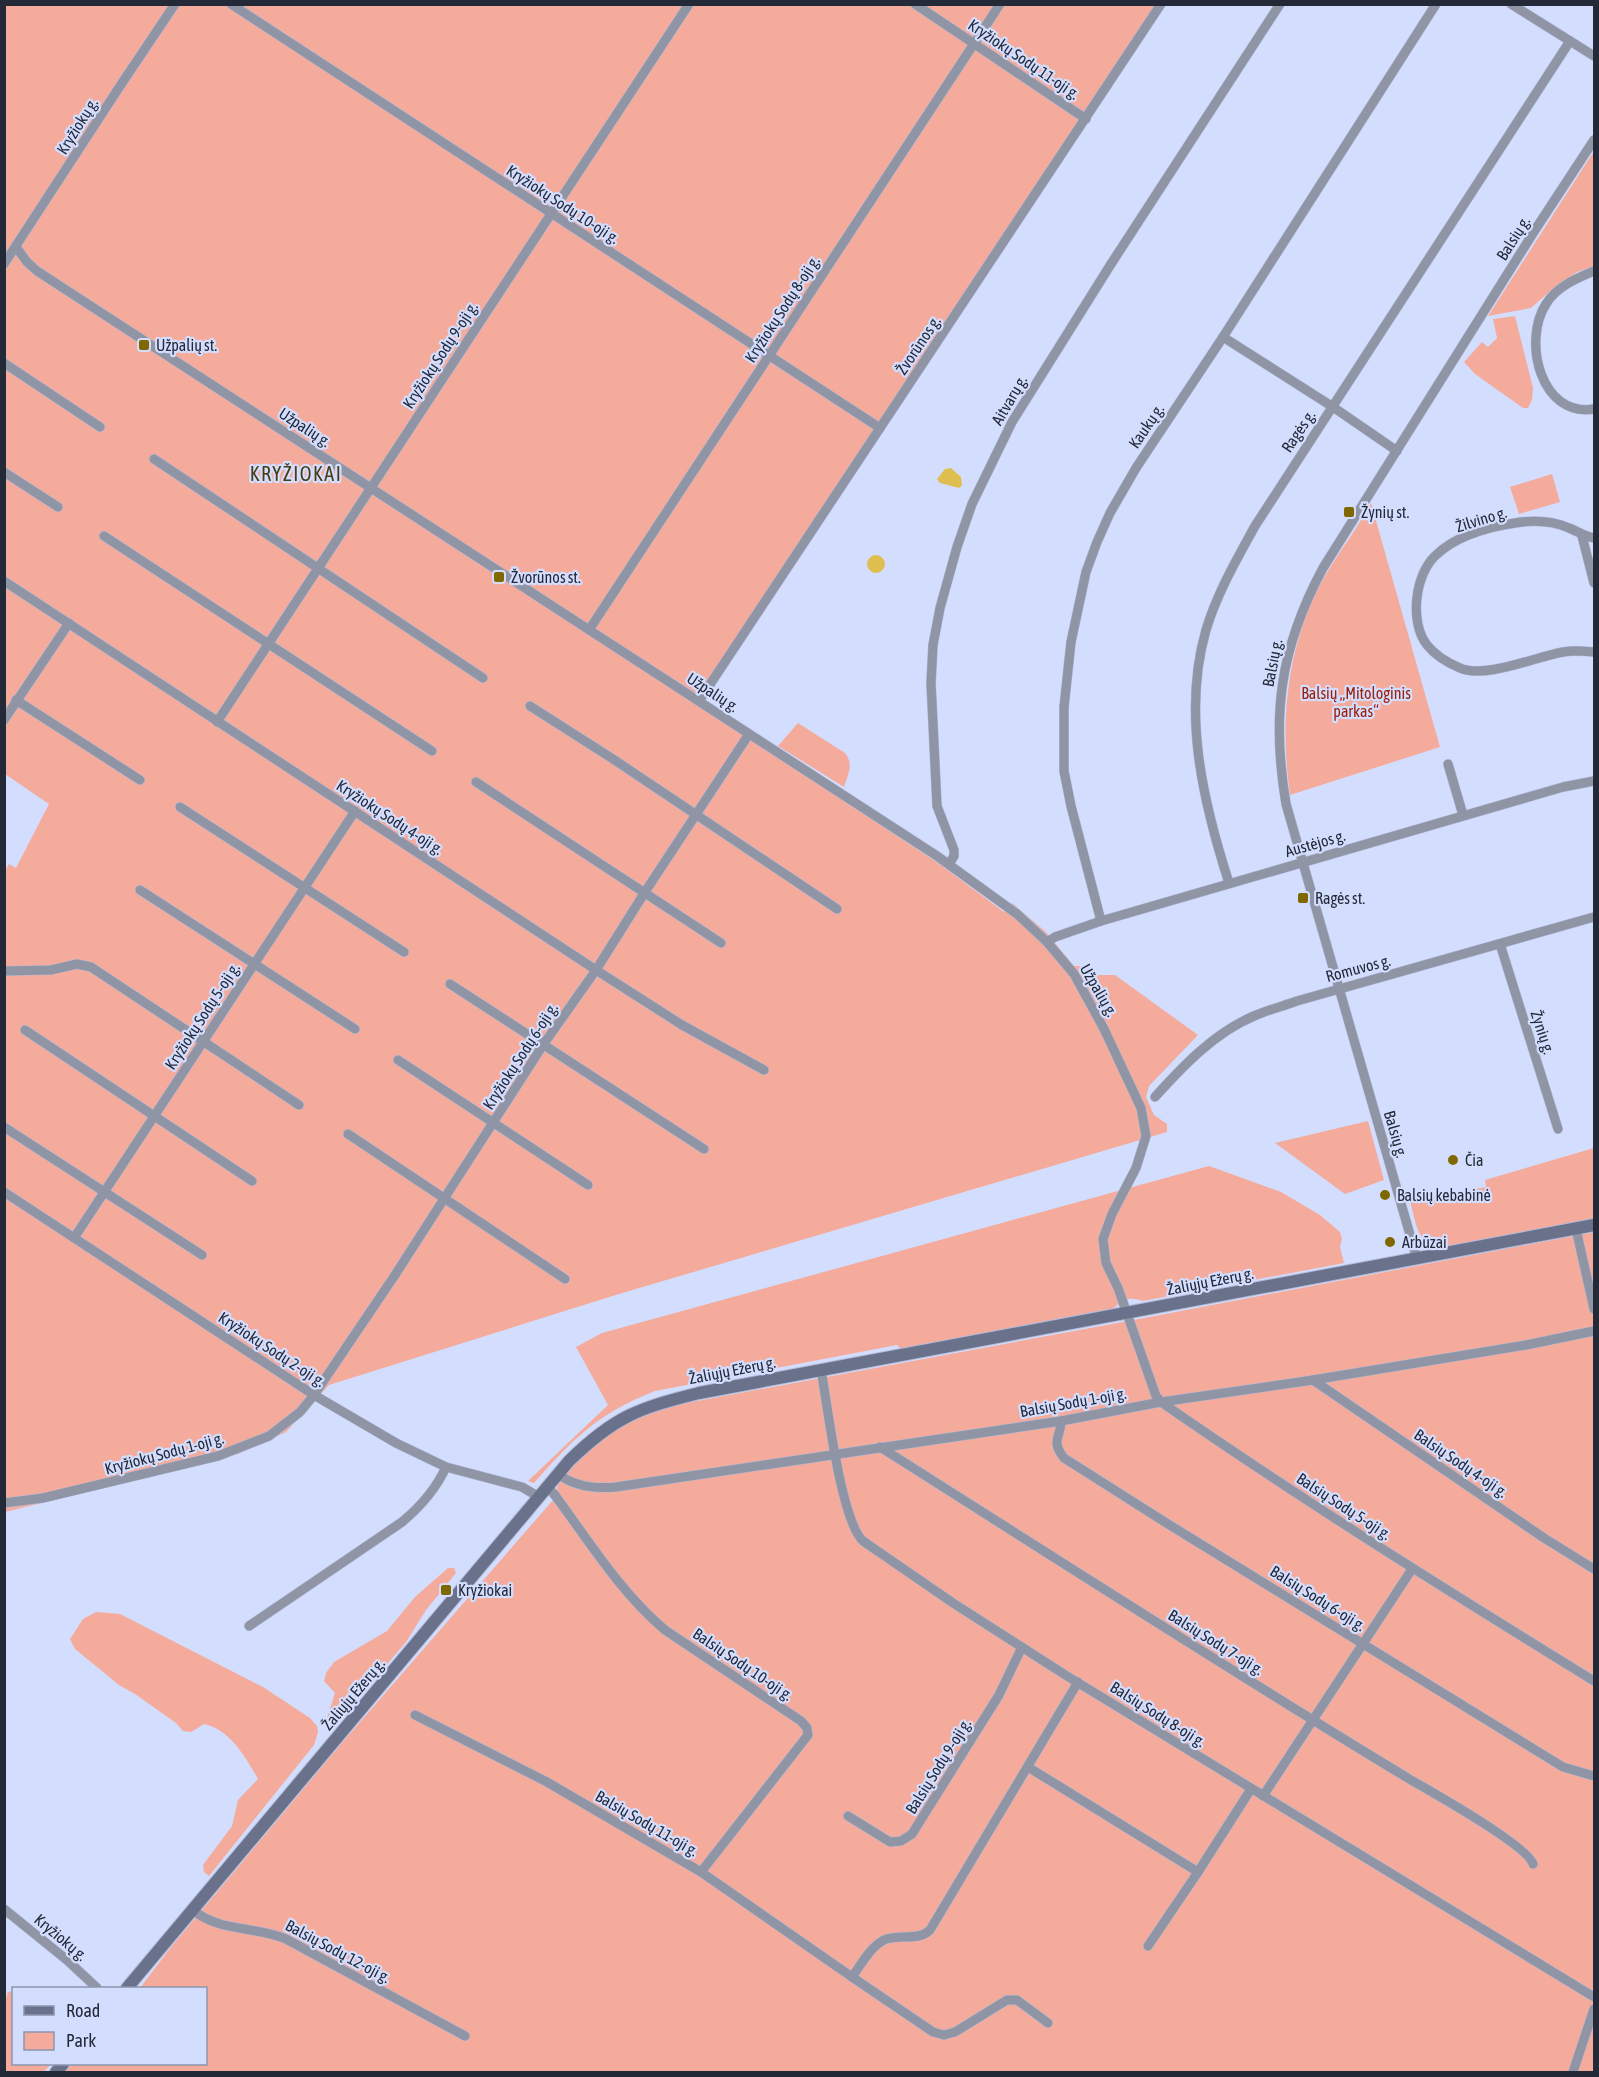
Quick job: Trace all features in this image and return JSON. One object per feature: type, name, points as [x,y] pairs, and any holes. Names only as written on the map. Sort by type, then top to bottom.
[{"type":"main road","name":"Žaliųjų Ežerų g.","points":[[129,1987],[569,1461],[602,1431],[636,1411],[699,1393],[821,1369],[1594,1226]]},
{"type":"street","name":"Kryžiokų g.","points":[[4,264],[175,4]]},
{"type":"street","name":"Kryžiokų Sodų 10-oji g.","points":[[231,4],[880,428]]},
{"type":"street","name":"Kryžiokų Sodų 9-oji g.","points":[[217,722],[689,4]]},
{"type":"street","name":"Kryžiokų Sodų 11-oji g.","points":[[915,4],[1086,119]]},
{"type":"street","name":"Kryžiokų Sodų 8-oji g.","points":[[589,630],[1000,4]]},
{"type":"street","name":"Žvorūnos g.","points":[[699,701],[1161,4]]},
{"type":"street","name":"Aitvarų g.","points":[[949,864],[954,856],[954,850],[936,806],[931,674],[933,645],[945,589],[972,504],[1012,422],[1111,264],[1280,4]]},
{"type":"street","name":"Kaukų g.","points":[[1101,921],[1064,771],[1064,707],[1071,642],[1078,603],[1097,542],[1120,494],[1436,4]]},
{"type":"street","points":[[1512,4],[1594,56]]},
{"type":"street","name":"Ragės g.","points":[[1229,883],[1209,810],[1196,733],[1197,678],[1213,609],[1250,535],[1570,41]]},
{"type":"street","name":"Balsių g.","points":[[1417,1259],[1287,804],[1281,758],[1280,705],[1288,652],[1300,616],[1323,568],[1594,140]]},
{"type":"street","name":"Užpalių g.","points":[[16,247],[37,271],[949,864],[1005,903],[1047,942],[1074,974],[1090,1001],[1141,1108],[1146,1136],[1136,1168],[1112,1214],[1103,1239],[1106,1263],[1118,1288],[1126,1314]]},
{"type":"street","points":[[1594,271],[1577,278],[1552,295],[1538,320],[1536,333],[1538,361],[1542,377],[1548,388],[1565,405],[1577,409],[1594,409]]},
{"type":"street","points":[[1223,337],[1333,407],[1397,452]]},
{"type":"street","points":[[4,363],[100,427]]},
{"type":"street","points":[[154,459],[483,678]]},
{"type":"street","points":[[4,472],[58,507]]},
{"type":"street","name":"Žilvino g.","points":[[1594,538],[1582,536],[1570,528],[1536,521],[1494,527],[1464,538],[1446,546],[1434,557],[1420,582],[1416,607],[1425,642],[1435,654],[1473,672],[1564,652],[1594,652]]},
{"type":"street","points":[[104,536],[432,752]]},
{"type":"street","points":[[1582,536],[1594,583]]},
{"type":"street","name":"Kryžiokų Sodų 4-oji g.","points":[[4,580],[596,970],[682,1025],[764,1070]]},
{"type":"street","points":[[4,720],[69,623]]},
{"type":"street","points":[[16,700],[140,780]]},
{"type":"street","points":[[530,706],[837,909]]},
{"type":"street","name":"Kryžiokų Sodų 6-oji g.","points":[[314,1395],[495,1122],[543,1045],[596,970],[749,734]]},
{"type":"street","points":[[1448,764],[1463,815]]},
{"type":"street","name":"Austėjos g.","points":[[1047,942],[1101,921],[1229,883],[1563,787],[1594,781]]},
{"type":"street","points":[[476,782],[721,943]]},
{"type":"street","points":[[180,807],[404,952]]},
{"type":"street","name":"Kryžiokų Sodų 5-oji g.","points":[[74,1238],[355,811]]},
{"type":"street","points":[[140,890],[355,1029]]},
{"type":"street","name":"Romuvos g.","points":[[1155,1097],[1205,1048],[1239,1023],[1254,1016],[1297,1001],[1594,917]]},
{"type":"street","name":"Žynių g.","points":[[1500,944],[1558,1129]]},
{"type":"street","points":[[4,971],[51,970],[85,964],[299,1105]]},
{"type":"street","points":[[450,984],[704,1149]]},
{"type":"street","points":[[25,1030],[252,1181]]},
{"type":"street","points":[[398,1060],[588,1185]]},
{"type":"street","points":[[4,1127],[202,1255]]},
{"type":"street","points":[[348,1134],[565,1279]]},
{"type":"street","name":"Kryžiokų Sodų 2-oji g.","points":[[4,1192],[314,1395],[396,1443],[446,1467],[543,1492]]},
{"type":"street","points":[[1576,1229],[1594,1309]]},
{"type":"street","points":[[1126,1314],[1152,1386],[1161,1402]]},
{"type":"street","name":"Balsių Sodų 1-oji g.","points":[[558,1474],[570,1482],[589,1487],[615,1487],[1313,1380],[1526,1345],[1594,1331]]},
{"type":"street","name":"Balsių Sodų 8-oji g.","points":[[821,1369],[835,1453],[847,1505],[859,1538],[937,1593],[1078,1682],[1251,1790],[1594,1997]]},
{"type":"street","name":"Balsių Sodų 4-oji g.","points":[[1313,1380],[1544,1538],[1594,1569]]},
{"type":"street","name":"Kryžiokų Sodų 1-oji g.","points":[[4,1503],[43,1498],[218,1456],[269,1436],[300,1412],[314,1395]]},
{"type":"street","name":"Balsių Sodų 5-oji g.","points":[[1161,1402],[1412,1569],[1594,1681]]},
{"type":"street","name":"Balsių Sodų 6-oji g.","points":[[1061,1420],[1056,1446],[1064,1458],[1563,1767],[1594,1776]]},
{"type":"street","name":"Balsių Sodų 7-oji g.","points":[[880,1447],[1313,1721],[1478,1820],[1528,1855],[1533,1864]]},
{"type":"street","points":[[249,1626],[402,1522],[435,1488],[446,1467]]},
{"type":"street","name":"Balsių Sodų 10-oji g.","points":[[543,1492],[554,1494],[618,1582],[645,1613],[665,1630],[801,1721],[807,1728],[808,1734],[701,1872]]},
{"type":"street","points":[[1263,1796],[1412,1569]]},
{"type":"street","name":"Balsių Sodų 9-oji g.","points":[[848,1816],[890,1842],[901,1841],[912,1834],[999,1695],[1023,1647]]},
{"type":"street","points":[[852,1977],[870,1952],[885,1939],[918,1936],[930,1930],[1078,1682]]},
{"type":"street","name":"Balsių Sodų 11-oji g.","points":[[415,1715],[546,1782],[701,1872],[933,2032],[944,2035],[955,2032],[1007,2000],[1013,1999],[1048,2023]]},
{"type":"street","points":[[1028,1767],[1198,1872]]},
{"type":"street","points":[[1148,1946],[1251,1790]]},
{"type":"street","name":"Kryžiokų g.","points":[[4,1909],[67,1960],[95,1987]]},
{"type":"street","name":"Balsių Sodų 12-oji g.","points":[[193,1911],[207,1921],[218,1925],[269,1932],[286,1939],[465,2036]]},
{"type":"street","points":[[1573,2073],[1594,2009]]},
{"type":"green space","points":[[4,5],[1156,5],[701,707],[938,863],[1004,912],[1012,903],[1046,932],[1074,966],[1085,966],[1098,975],[1115,975],[1198,1035],[1149,1086],[1146,1097],[1154,1115],[1167,1124],[1167,1132],[619,1294],[329,1385],[286,1432],[238,1454],[5,1512],[5,871],[9,864],[16,868],[49,804],[5,774]]},
{"type":"green space","points":[[1594,151],[1594,266],[1577,272],[1556,286],[1531,308],[1488,316]]},
{"type":"green space","points":[[1515,316],[1533,388],[1532,400],[1528,408],[1523,408],[1475,374],[1464,362],[1482,342],[1488,347],[1497,338],[1493,319]]},
{"type":"green space","points":[[1552,474],[1560,502],[1519,514],[1510,487]]},
{"type":"green space","name":"Balsių „Mitologinis parkas“","points":[[1371,503],[1440,747],[1290,795],[1286,717],[1292,664],[1299,638],[1318,589]]},
{"type":"green space","points":[[798,723],[848,757],[850,765],[844,787],[778,746]]},
{"type":"green space","points":[[1368,1121],[1384,1180],[1345,1194],[1275,1143]]},
{"type":"green space","points":[[1594,1148],[1594,1221],[1438,1249],[1425,1242],[1418,1230],[1410,1201],[1486,1187],[1485,1180]]},
{"type":"green space","points":[[1209,1166],[1281,1192],[1320,1215],[1340,1232],[1342,1239],[1340,1247],[1344,1263],[1143,1301],[1128,1299],[1110,1311],[901,1349],[897,1345],[655,1391],[635,1399],[602,1418],[574,1440],[534,1483],[528,1481],[608,1405],[576,1347],[602,1333]]},
{"type":"green space","points":[[1594,1232],[1594,2072],[64,2072],[71,2065],[207,2065],[207,1987],[141,1987],[171,1947],[341,1744],[553,1500],[560,1479],[571,1463],[627,1420],[665,1407]]},
{"type":"green space","points":[[448,1568],[454,1568],[456,1573],[426,1610],[406,1642],[334,1726],[326,1721],[335,1693],[324,1681],[326,1673],[334,1662],[387,1631],[415,1597]]},
{"type":"green space","points":[[96,1612],[120,1614],[263,1687],[310,1718],[317,1726],[318,1732],[314,1745],[209,1876],[204,1872],[203,1865],[232,1826],[238,1800],[258,1779],[236,1746],[222,1732],[204,1724],[191,1732],[183,1731],[176,1723],[119,1685],[75,1649],[70,1639],[83,1619]]},
{"type":"green space","points":[[12,1991],[12,2065],[50,2065],[44,2072],[5,2072],[5,2001],[8,1992]]},
{"type":"shaded area","points":[[951,468],[961,477],[962,485],[959,488],[940,483],[937,479],[945,469]]},
{"type":"shaded area","points":[[876,555],[884,560],[885,564],[880,572],[876,573],[868,568],[867,564],[872,556]]},
{"type":"place","name":"Užpalių st.","points":[[144,345]]},
{"type":"place","name":"Žynių st.","points":[[1349,512]]},
{"type":"place","name":"Žvorūnos st.","points":[[499,577]]},
{"type":"place","name":"Ragės st.","points":[[1303,898]]},
{"type":"place","name":"Čia","points":[[1453,1160]]},
{"type":"place","name":"Balsių kebabinė","points":[[1385,1195]]},
{"type":"place","name":"Arbūzai","points":[[1390,1242]]},
{"type":"place","name":"Kryžiokai","points":[[446,1590]]},
{"type":"district","name":"KRYŽIOKAI","points":[[296,473]]}]
